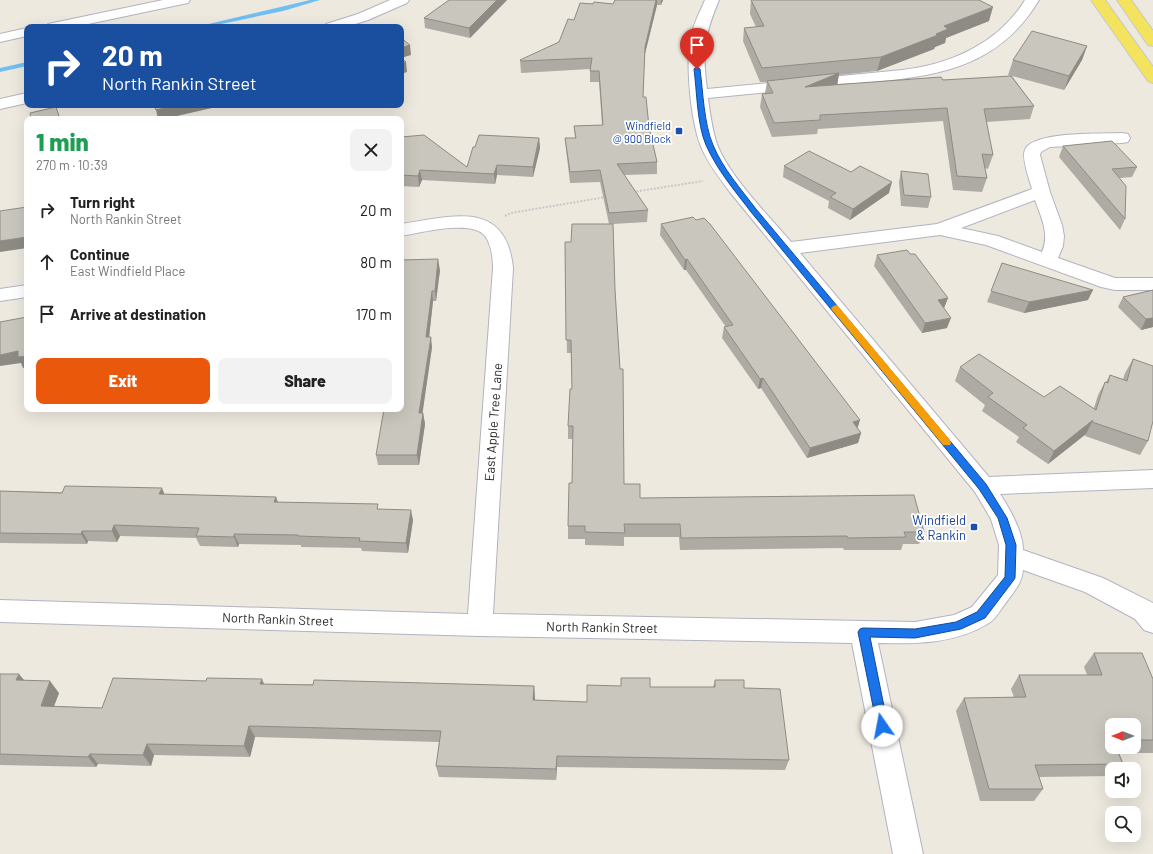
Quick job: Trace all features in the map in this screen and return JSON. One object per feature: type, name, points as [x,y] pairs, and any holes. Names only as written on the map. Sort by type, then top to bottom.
[{"type":"main road","points":[[1098,0],[1153,78]]},
{"type":"main road","points":[[1124,0],[1153,42]]},
{"type":"street","points":[[67,24],[183,0]]},
{"type":"street","points":[[341,24],[363,17],[402,0]]},
{"type":"street","name":"North Rankin Street","points":[[0,612],[480,625],[915,633],[957,626],[981,615],[1010,578],[1011,545],[1002,518],[983,486],[727,176],[709,144],[700,94],[696,56],[697,42],[705,16],[712,0]]},
{"type":"street","points":[[700,94],[880,77],[927,71],[948,66],[972,55],[1011,29],[1027,9],[1032,0]]},
{"type":"street","points":[[0,38],[24,33]]},
{"type":"street","points":[[0,104],[24,99]]},
{"type":"street","points":[[1048,260],[1054,246],[1055,236],[1053,225],[1041,192],[1032,155],[1033,150],[1040,145],[1063,140],[1122,138]]},
{"type":"street","points":[[786,249],[940,229],[1041,192]]},
{"type":"street","points":[[404,230],[454,222],[468,222],[484,226]]},
{"type":"street","name":"East Apple Tree Lane","points":[[480,625],[503,268],[502,256],[496,238],[493,233],[484,226]]},
{"type":"street","points":[[940,229],[991,240],[1101,281],[1115,284],[1153,284]]},
{"type":"street","points":[[0,295],[24,291]]},
{"type":"street","points":[[983,486],[1153,479]]},
{"type":"street","points":[[1011,556],[1094,585],[1144,610],[1153,622]]},
{"type":"street","points":[[863,632],[908,854]]},
{"type":"path","points":[[627,194],[727,176]]},
{"type":"path","points":[[484,226],[510,213],[611,196]]},
{"type":"building","points":[[449,0],[497,0],[469,28],[424,18]]},
{"type":"building","points":[[615,0],[656,0],[645,47],[643,97],[646,97],[649,127],[657,162],[617,164],[648,210],[609,213],[600,170],[570,172],[565,138],[576,138],[574,126],[603,125],[599,71],[590,71],[592,58],[520,60],[559,42],[568,19],[574,20],[580,3],[593,4],[594,2],[613,4]]},
{"type":"building","points":[[751,0],[979,0],[993,7],[944,26],[948,29],[936,34],[938,35],[881,57],[762,68],[744,28],[764,26]]},
{"type":"building","points":[[1032,31],[1087,46],[1069,76],[1013,60]]},
{"type":"building","points":[[404,40],[410,45],[404,47]]},
{"type":"building","points":[[839,73],[805,87],[941,77],[943,80],[1011,76],[1034,106],[984,109],[993,155],[982,154],[987,178],[957,176],[947,108],[820,115],[820,120],[774,123],[762,94],[773,93],[767,81]]},
{"type":"building","points":[[56,108],[59,116],[30,116],[30,113]]},
{"type":"building","points":[[424,135],[467,167],[473,147],[475,147],[479,135],[539,138],[533,167],[497,165],[494,174],[420,170],[418,176],[404,175],[404,137]]},
{"type":"building","points":[[1112,141],[1137,167],[1112,169],[1126,186],[1125,219],[1063,146]]},
{"type":"building","points":[[809,151],[851,172],[860,166],[892,182],[853,209],[830,197],[836,193],[784,166]]},
{"type":"building","points":[[901,171],[928,174],[931,197],[904,195]]},
{"type":"building","points":[[24,207],[24,237],[0,241],[0,211]]},
{"type":"building","points":[[693,217],[696,220],[704,218],[710,224],[860,420],[853,422],[861,433],[810,448],[763,378],[760,379],[724,327],[733,325],[687,259],[685,260],[661,224]]},
{"type":"building","points":[[572,224],[613,224],[620,369],[623,369],[624,484],[640,484],[640,498],[914,495],[924,532],[904,532],[906,537],[848,538],[847,536],[681,538],[680,524],[624,524],[625,533],[585,532],[585,526],[568,526],[569,483],[572,483],[573,426],[568,426],[570,389],[572,389],[571,340],[566,340],[565,242],[571,242]]},
{"type":"building","points":[[907,250],[910,254],[915,254],[948,298],[938,300],[951,318],[925,323],[877,255]]},
{"type":"building","points":[[438,259],[435,291],[432,291],[426,337],[431,337],[419,413],[423,413],[417,455],[376,455],[383,412],[404,412],[404,260]]},
{"type":"building","points":[[1002,263],[1093,290],[1029,302],[991,291]]},
{"type":"building","points":[[1153,290],[1153,318],[1146,319],[1123,297]]},
{"type":"building","points":[[24,318],[24,356],[18,357],[18,351],[0,355],[0,322]]},
{"type":"building","points":[[979,354],[1044,397],[1060,386],[1096,410],[1105,382],[1108,383],[1110,375],[1127,381],[1133,359],[1153,366],[1153,421],[1148,441],[1092,422],[1093,420],[1054,451],[1023,428],[1027,425],[988,397],[993,393],[960,367]]},
{"type":"building","points":[[65,486],[162,488],[159,494],[276,497],[274,502],[378,504],[377,509],[411,510],[406,543],[359,541],[360,538],[298,535],[234,534],[234,537],[196,536],[199,528],[114,525],[112,531],[82,531],[81,534],[0,533],[0,491],[62,493]]},
{"type":"building","points":[[1094,653],[1142,653],[1153,679],[1153,740],[1141,740],[1141,718],[1105,718],[1105,754],[1119,754],[1122,762],[1105,762],[1105,764],[1035,765],[1043,789],[989,789],[964,698],[1026,697],[1019,675],[1102,675]]},
{"type":"building","points":[[0,674],[19,674],[16,680],[50,681],[41,706],[102,708],[113,678],[206,681],[207,678],[262,679],[260,684],[313,685],[314,680],[534,686],[533,700],[587,702],[587,685],[621,686],[621,678],[650,678],[650,687],[715,687],[715,680],[744,680],[744,688],[780,689],[789,760],[557,756],[556,769],[436,766],[441,731],[249,726],[244,746],[147,744],[143,755],[90,754],[88,757],[0,754]]},
{"type":"waterway","points":[[213,24],[317,0]]},
{"type":"waterway","points":[[0,70],[24,65]]},
{"type":"slow traffic","points":[[835,308],[947,443]]},
{"type":"place","name":"Windfield @ 900 Block","points":[[679,131]]},
{"type":"place","name":"Windfield & Rankin","points":[[974,527]]},
{"type":"route","points":[[697,69],[704,121],[709,144],[722,170],[983,486],[1002,518],[1011,545],[1010,578],[981,615],[957,626],[915,633],[863,632],[882,726]]}]
